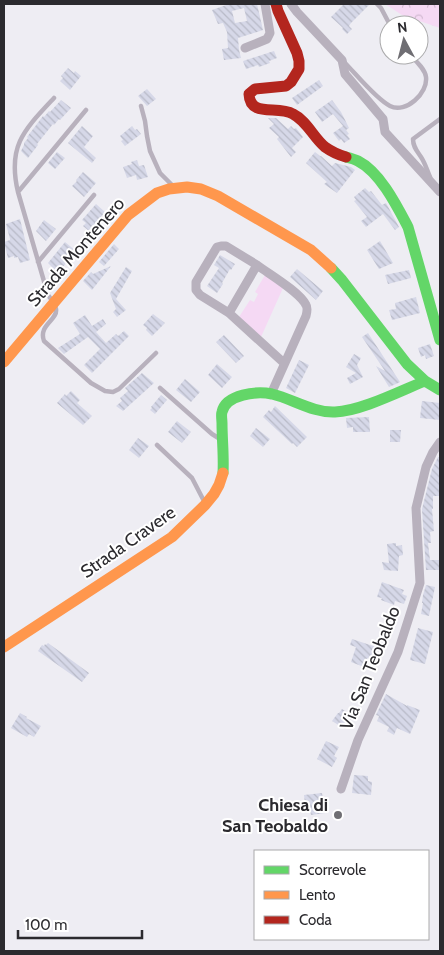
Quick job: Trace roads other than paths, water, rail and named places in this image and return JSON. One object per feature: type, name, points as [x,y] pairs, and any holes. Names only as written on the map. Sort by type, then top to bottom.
[{"type":"street","points":[[245,48],[267,39],[270,34],[265,4]]},
{"type":"street","points":[[276,4],[297,53],[299,69],[292,82],[286,86],[255,90],[249,94],[248,100],[254,107],[282,110],[297,116],[307,124],[323,145],[331,151],[368,167],[376,176],[408,227],[440,340]]},
{"type":"street","points":[[291,4],[342,60],[345,74],[383,119],[385,132],[440,192]]},
{"type":"street","name":"Strada Montenero","points":[[4,362],[128,215],[157,193],[187,187],[201,189],[218,196],[311,250],[342,280],[407,364],[440,390]]},
{"type":"street","points":[[271,394],[306,316],[307,308],[305,303],[292,289],[257,265],[226,246],[217,247],[196,282],[196,290],[200,295],[228,313],[284,363]]},
{"type":"street","points":[[228,313],[257,265]]},
{"type":"street","name":"Strada Cravere","points":[[4,647],[172,537],[205,505],[220,485],[223,474],[222,411],[228,402],[238,396],[271,394],[321,411],[335,412],[366,405],[425,380]]},
{"type":"street","name":"Via San Teobaldo","points":[[341,789],[358,740],[398,652],[420,583],[416,508],[426,467],[440,442]]},
{"type":"lane","points":[[377,4],[385,15]]},
{"type":"lane","points":[[342,60],[382,101],[396,108],[411,103],[423,92],[426,77],[419,65]]},
{"type":"lane","points":[[54,98],[23,133],[14,164],[15,180],[38,262],[48,295],[56,307],[56,313],[43,331],[44,341],[91,383],[105,392],[113,392],[119,389],[156,353]]},
{"type":"lane","points":[[141,106],[152,157],[160,173],[176,188]]},
{"type":"lane","points":[[18,192],[86,110]]},
{"type":"lane","points":[[432,182],[422,158],[415,149],[413,139],[440,119]]},
{"type":"lane","points":[[38,262],[94,195]]},
{"type":"lane","points":[[160,388],[212,434],[223,441]]},
{"type":"lane","points":[[157,445],[192,478],[205,505]]},
{"type":"place","name":"Chiesa di San Teobaldo","points":[[338,815]]}]
